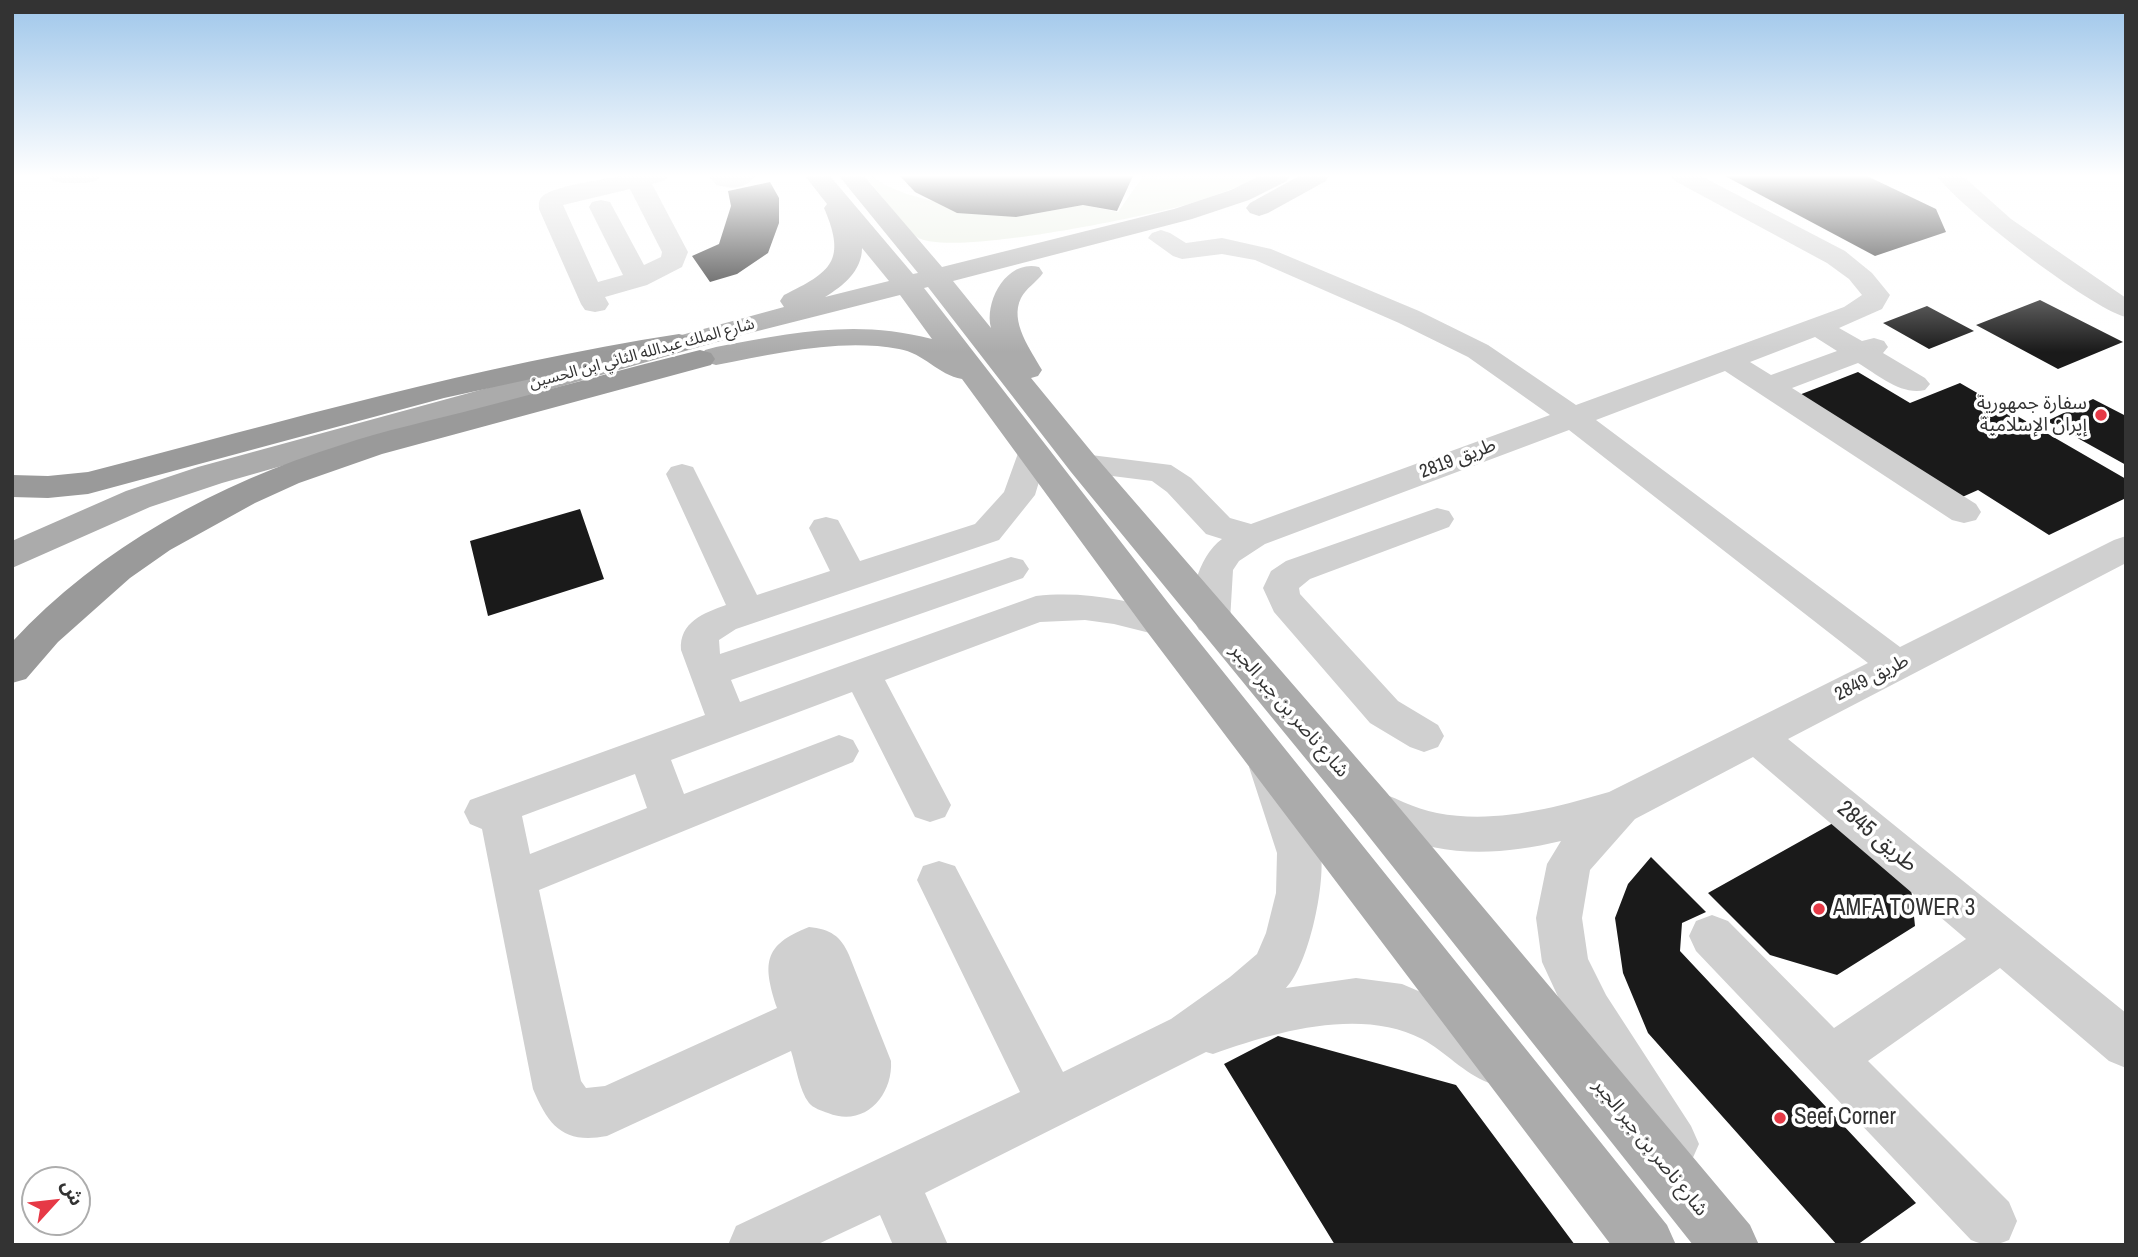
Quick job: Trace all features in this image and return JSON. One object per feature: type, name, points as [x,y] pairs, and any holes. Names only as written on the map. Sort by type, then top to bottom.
[{"type":"highway","points":[[12,486],[48,487],[88,483],[439,390],[595,356],[692,350]]},
{"type":"highway","points":[[12,668],[61,616],[103,581],[170,535],[239,497],[321,463],[379,444],[692,350]]},
{"type":"main road","points":[[728,330],[816,291],[844,269],[851,252],[849,235]]},
{"type":"main road","name":"شارع ناصر بن جبر الجبر","points":[[881,235],[924,281],[1043,438],[1162,623],[1647,1245]]},
{"type":"main road","name":"شارع ناصر بن جبر الجبر","points":[[881,235],[924,281],[985,393],[1043,438],[1083,464],[1212,621],[1371,806],[1730,1245]]},
{"type":"main road","points":[[924,281],[985,249],[1087,235]]},
{"type":"main road","name":"شارع الملك عبدالله الثاني ابن الحسين","points":[[692,350],[728,330],[1096,235]]},
{"type":"main road","name":"شارع الملك عبدالله الثاني ابن الحسين","points":[[12,556],[138,499],[210,475],[692,350],[924,281],[1029,273],[1170,235]]},
{"type":"main road","points":[[1029,273],[1011,287],[1004,299],[1003,309],[1043,438]]},
{"type":"main road","points":[[692,350],[824,338],[899,340],[928,347],[960,370],[985,393]]},
{"type":"street","points":[[563,235],[593,299],[673,261],[675,252],[668,235]]},
{"type":"street","points":[[615,235],[638,279]]},
{"type":"street","name":"طريق 2819","points":[[1212,621],[1218,561],[1230,547],[1252,536],[1817,327],[1872,303],[1876,295],[1857,272],[1836,257],[1794,235]]},
{"type":"street","points":[[2017,235],[2107,299],[2126,309]]},
{"type":"street","points":[[1161,237],[1182,251],[1222,246],[1251,251],[1409,317],[1489,358],[1571,417],[1897,665]]},
{"type":"street","points":[[1817,327],[1867,349],[1915,384]]},
{"type":"street","points":[[1769,386],[1867,349]]},
{"type":"street","points":[[1726,359],[1964,512]]},
{"type":"street","points":[[728,722],[698,641],[703,632],[712,625],[747,612],[987,532],[1019,495],[1043,438]]},
{"type":"street","points":[[1083,464],[1160,472],[1179,485],[1218,526],[1252,536]]},
{"type":"street","points":[[682,474],[747,612]]},
{"type":"street","points":[[1339,504],[1374,541]]},
{"type":"street","points":[[1424,736],[1384,712],[1280,594],[1280,584],[1286,575],[1437,519]]},
{"type":"street","points":[[1286,524],[1321,561]]},
{"type":"street","points":[[826,528],[851,577]]},
{"type":"street","points":[[987,532],[1036,609]]},
{"type":"street","name":"طريق 2849","points":[[1371,806],[1412,825],[1451,832],[1497,835],[1549,827],[1619,807],[2126,548]]},
{"type":"street","points":[[708,673],[1011,569]]},
{"type":"street","points":[[804,1020],[607,1111],[582,1115],[566,1106],[558,1089],[516,878],[492,810],[1036,609],[1094,606],[1162,623]]},
{"type":"street","points":[[862,673],[930,805]]},
{"type":"street","name":"طريق 2845","points":[[1757,737],[2126,1044]]},
{"type":"street","points":[[648,751],[671,817]]},
{"type":"street","points":[[516,878],[839,751]]},
{"type":"street","points":[[755,1245],[892,1182],[1188,1036],[1247,993],[1273,968],[1289,934],[1298,893],[1299,853],[1263,751]]},
{"type":"street","name":"طريق 2849","points":[[1619,807],[1588,839],[1569,864],[1559,918],[1565,962],[1589,1011],[1738,1245]]},
{"type":"street","points":[[939,880],[1052,1103]]},
{"type":"street","points":[[1712,936],[1990,1222]]},
{"type":"street","points":[[1832,1058],[2001,941]]},
{"type":"street","points":[[1188,1036],[1223,1030],[1262,1014],[1356,1000],[1402,1007],[1441,1024],[1519,1081]]},
{"type":"street","points":[[892,1182],[921,1245]]},
{"type":"shaded area","points":[[915,235],[1037,235],[967,242],[936,242]]},
{"type":"building","points":[[722,235],[775,235],[768,253],[737,274],[710,282],[692,256],[719,244]]},
{"type":"building","points":[[1835,235],[1938,235],[1875,256]]},
{"type":"building","points":[[2040,300],[2123,342],[2058,369],[1976,325]]},
{"type":"building","points":[[1927,306],[1974,331],[1929,349],[1883,323]]},
{"type":"building","points":[[1858,372],[1910,403],[1960,383],[2126,479],[2126,498],[2049,535],[1978,490],[1960,498],[1799,395]]},
{"type":"building","points":[[2093,399],[2126,416],[2126,465],[2047,421]]},
{"type":"building","points":[[580,509],[604,579],[488,616],[470,541]]},
{"type":"building","name":"AMFA TOWER 3","points":[[1842,818],[1910,878],[1915,926],[1837,975],[1770,955],[1708,893]]},
{"type":"building","name":"Seef Corner","points":[[1651,857],[1706,912],[1682,923],[1680,951],[1916,1203],[1857,1245],[1837,1245],[1648,1033],[1623,973],[1615,918],[1628,884]]},
{"type":"building","points":[[1278,1036],[1456,1085],[1575,1245],[1335,1245],[1224,1064]]},
{"type":"place","name":"سفارة جمهورية إيران الإسلامية","points":[[2101,415]]},
{"type":"place","name":"AMFA TOWER 3","points":[[1819,909]]},
{"type":"place","name":"Seef Corner","points":[[1780,1118]]}]
